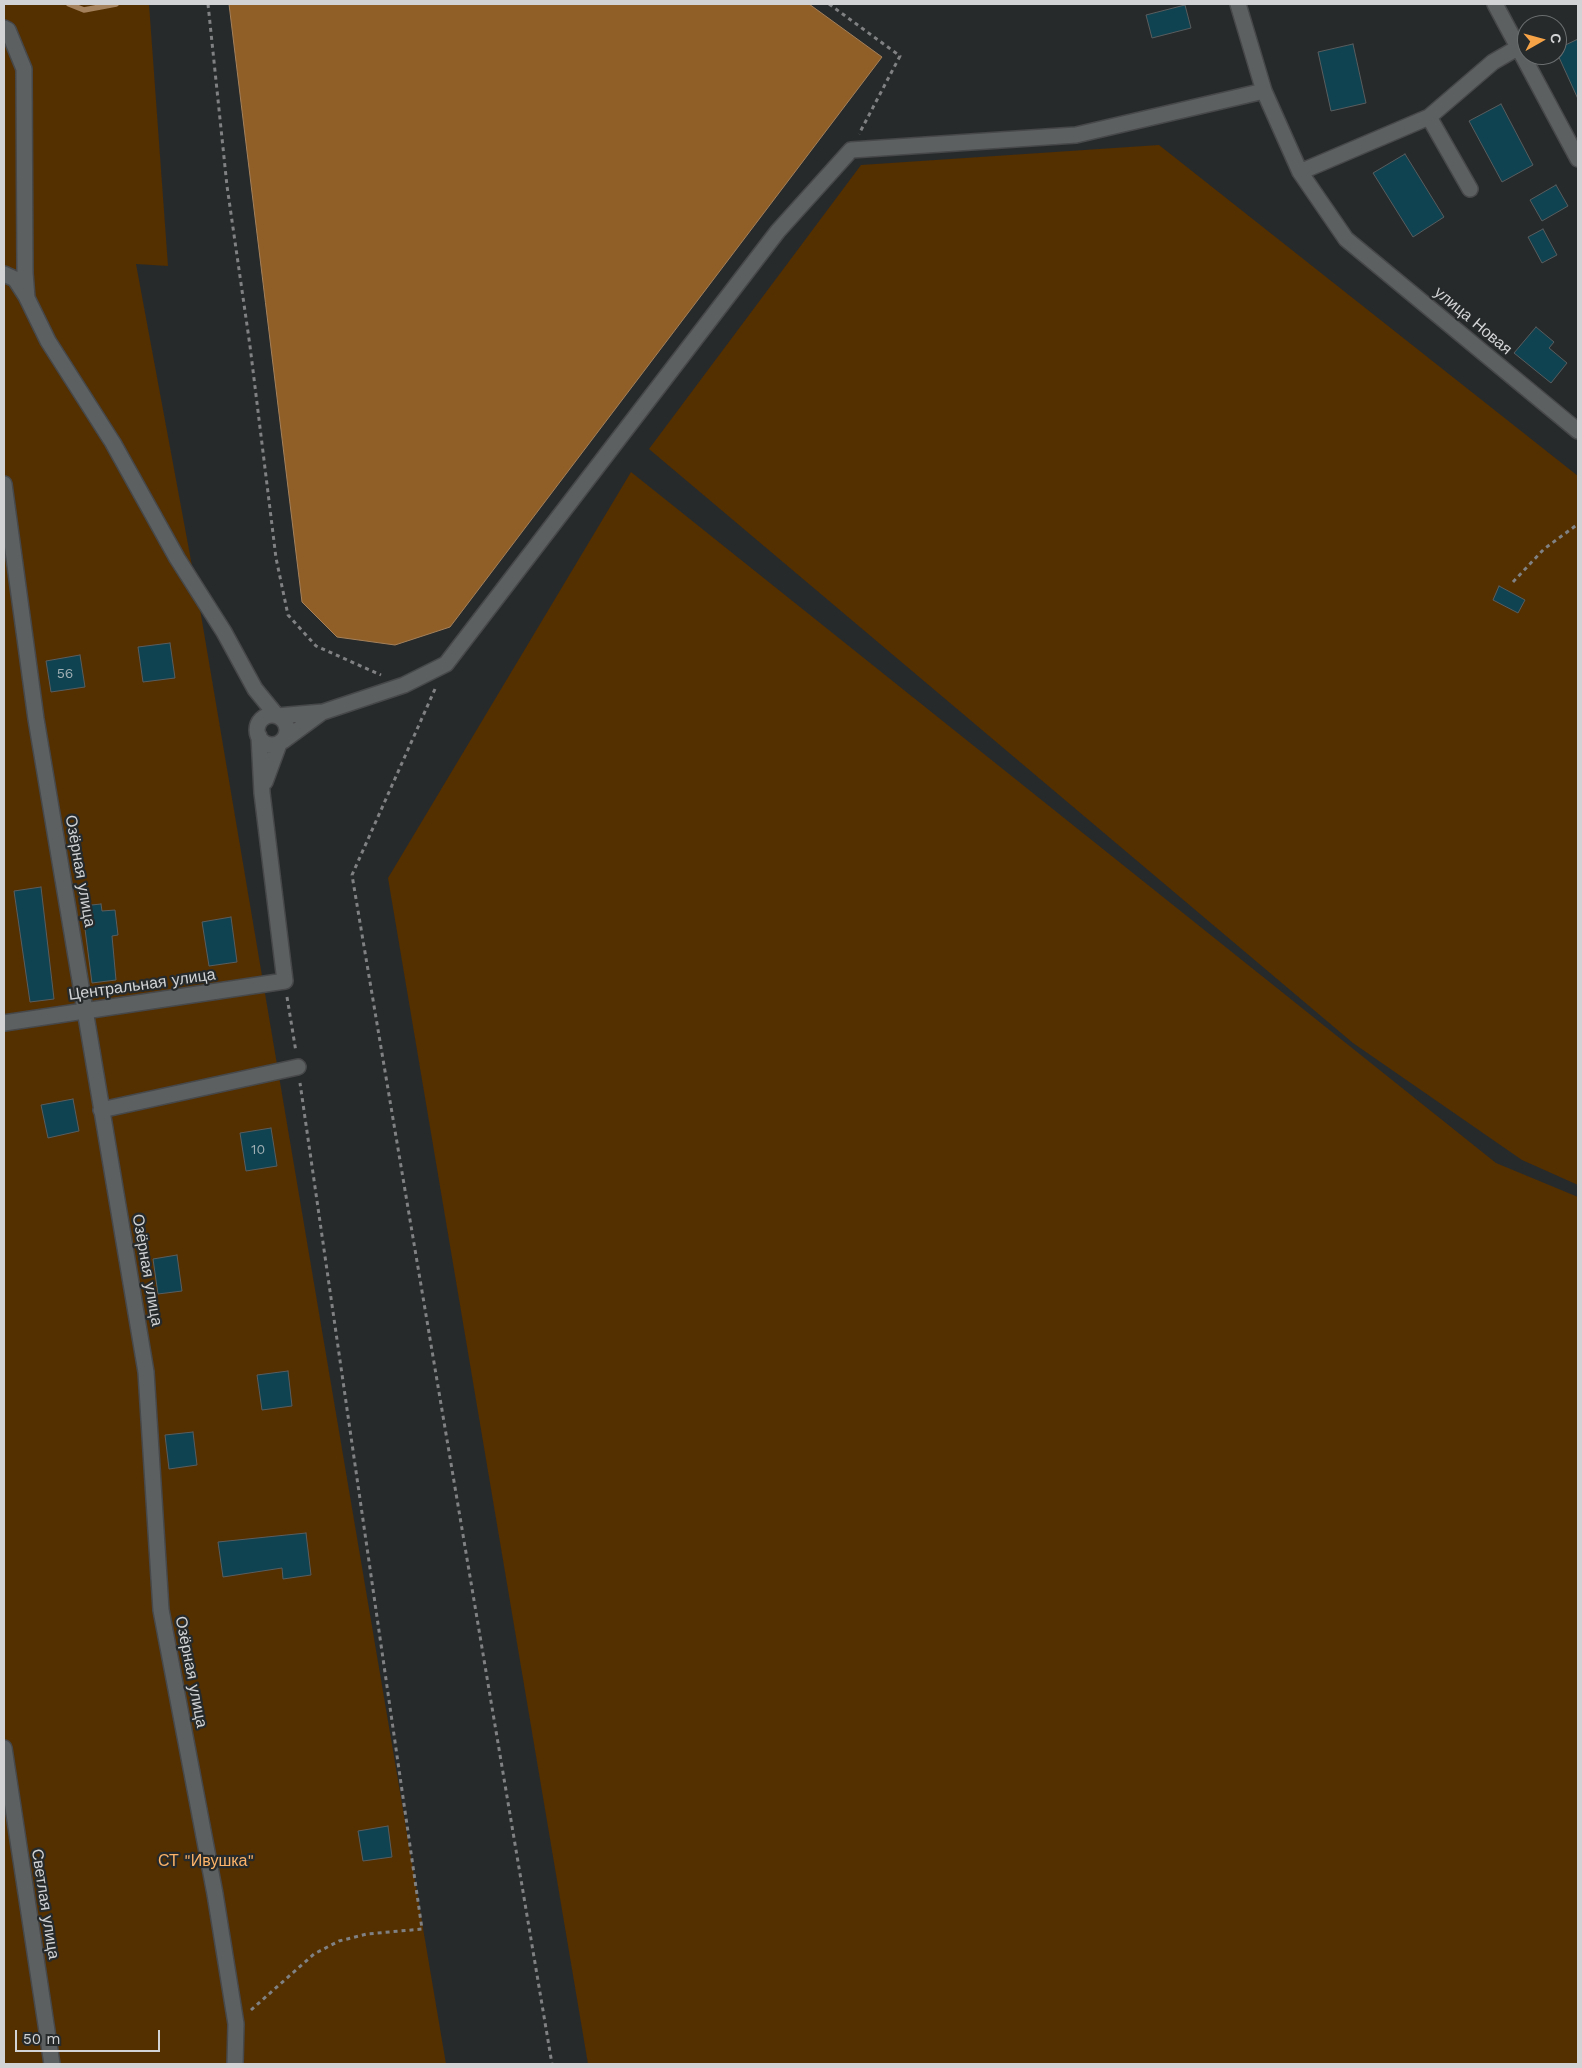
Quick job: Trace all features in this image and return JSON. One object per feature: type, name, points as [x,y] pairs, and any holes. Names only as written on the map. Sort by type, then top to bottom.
[{"type":"street","name":"улица Новая","points":[[1238,4],[1264,91],[1300,172],[1346,239],[1578,431]]},
{"type":"street","points":[[1495,4],[1517,44]]},
{"type":"street","points":[[4,28],[8,30],[24,70],[25,272],[27,298]]},
{"type":"street","points":[[1300,172],[1429,117],[1493,62],[1517,49]]},
{"type":"street","points":[[1528,65],[1578,159]]},
{"type":"street","points":[[323,712],[281,742],[269,745],[261,740],[258,734],[263,719],[267,716],[323,712],[404,685],[446,664],[778,231],[851,150],[1076,135],[1264,91]]},
{"type":"street","points":[[1429,117],[1470,189]]},
{"type":"street","points":[[4,274],[15,279],[27,298],[48,341],[113,443],[177,558],[224,632],[255,689],[287,726],[286,736],[281,742],[269,769],[262,793]]},
{"type":"street","name":"Озёрная улица","points":[[4,484],[36,719],[146,1372],[161,1610],[215,1894],[236,2024],[235,2064]]},
{"type":"street","points":[[255,689],[262,793],[285,981]]},
{"type":"street","name":"Центральная улица","points":[[4,1023],[285,981]]},
{"type":"street","points":[[101,1110],[298,1067]]},
{"type":"street","name":"Светлая улица","points":[[4,1748],[52,2064]]},
{"type":"path","points":[[208,4],[227,186],[250,346],[276,558],[288,615],[316,646],[404,685]]},
{"type":"path","points":[[829,4],[900,56],[851,150]]},
{"type":"path","points":[[1513,582],[1544,549],[1578,524]]},
{"type":"path","points":[[446,664],[352,874],[552,2064]]},
{"type":"path","points":[[236,2024],[314,1954],[340,1942],[366,1934],[422,1929],[285,981]]},
{"type":"green space","name":"СТ \"Ивушка\"","points":[[4,4],[149,4],[168,266],[136,264],[200,609],[446,2064],[4,2064]]},
{"type":"green space","points":[[1159,145],[1578,476],[1578,1185],[1522,1160],[1353,1043],[649,449],[861,165]]},
{"type":"green space","points":[[631,472],[1496,1163],[1578,1197],[1578,2064],[588,2064],[388,878]]},
{"type":"shaded area","points":[[229,4],[809,4],[882,57],[450,627],[395,645],[337,637],[302,602]]},
{"type":"building","points":[[1185,5],[1191,28],[1152,38],[1146,15]]},
{"type":"building","points":[[1578,39],[1578,99],[1562,65],[1567,65],[1567,44]]},
{"type":"building","points":[[1353,44],[1366,103],[1331,111],[1318,52]]},
{"type":"building","points":[[1501,104],[1533,165],[1502,182],[1469,121]]},
{"type":"building","points":[[1405,154],[1444,217],[1413,237],[1373,173]]},
{"type":"building","points":[[1556,185],[1568,206],[1542,221],[1530,200]]},
{"type":"building","points":[[1543,229],[1557,255],[1542,263],[1528,237]]},
{"type":"building","points":[[1536,327],[1554,342],[1549,348],[1567,363],[1551,383],[1514,353]]},
{"type":"building","points":[[1499,586],[1525,600],[1518,613],[1493,600]]},
{"type":"building","points":[[170,643],[175,678],[143,682],[138,647]]},
{"type":"building","points":[[80,655],[85,687],[51,692],[46,661]]},
{"type":"building","points":[[41,887],[54,999],[30,1002],[14,891]]},
{"type":"building","points":[[101,904],[102,911],[115,910],[118,935],[112,936],[116,980],[92,983],[82,906]]},
{"type":"building","points":[[231,917],[237,962],[209,966],[202,922]]},
{"type":"building","points":[[73,1099],[79,1131],[48,1138],[41,1105]]},
{"type":"building","points":[[271,1128],[277,1166],[246,1171],[240,1133]]},
{"type":"building","points":[[177,1255],[182,1291],[158,1294],[153,1259]]},
{"type":"building","points":[[288,1371],[292,1406],[262,1410],[257,1375]]},
{"type":"building","points":[[193,1432],[197,1465],[169,1469],[165,1435]]},
{"type":"building","points":[[306,1533],[311,1575],[283,1579],[282,1568],[223,1577],[218,1542]]},
{"type":"building","points":[[388,1826],[392,1857],[363,1861],[358,1831]]},
{"type":"waterway","points":[[69,4],[84,10],[116,4]]}]
